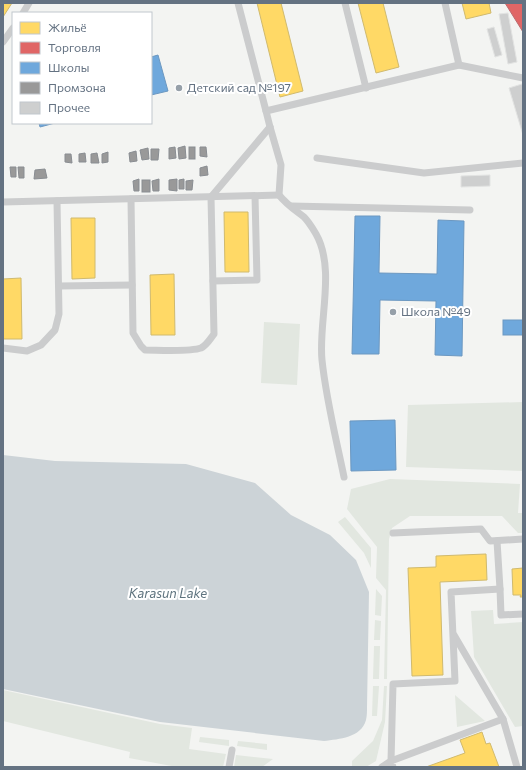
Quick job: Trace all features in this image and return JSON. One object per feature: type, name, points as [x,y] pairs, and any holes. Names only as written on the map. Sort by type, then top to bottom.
[{"type":"lane","points":[[24,12],[29,3]]},
{"type":"lane","points":[[238,3],[281,165],[279,195],[284,202],[305,218],[317,235],[323,252],[325,269],[322,359],[333,426],[344,477]]},
{"type":"lane","points":[[345,3],[366,88]]},
{"type":"lane","points":[[445,3],[459,65]]},
{"type":"lane","points":[[3,42],[12,29]]},
{"type":"lane","points":[[266,111],[459,65],[523,78]]},
{"type":"lane","points":[[130,199],[133,333],[145,350],[179,350],[201,348],[206,345],[214,334],[211,197],[270,128]]},
{"type":"lane","points":[[317,158],[424,173],[523,163]]},
{"type":"lane","points":[[3,202],[279,195]]},
{"type":"lane","points":[[213,281],[257,280],[255,196]]},
{"type":"lane","points":[[3,348],[27,351],[41,345],[55,330],[59,314],[57,201]]},
{"type":"lane","points":[[291,206],[470,210]]},
{"type":"lane","points":[[59,286],[132,285]]},
{"type":"lane","points":[[393,533],[481,529],[490,541],[523,539]]},
{"type":"lane","points":[[497,541],[501,615],[523,614]]},
{"type":"lane","points":[[392,764],[393,684],[455,681],[451,592],[500,589]]},
{"type":"lane","points":[[453,633],[503,719],[517,767]]},
{"type":"lane","points":[[382,767],[503,719]]},
{"type":"lane","points":[[229,767],[232,750]]},
{"type":"shaded area","points":[[264,322],[300,324],[297,385],[261,383]]},
{"type":"shaded area","points":[[523,402],[523,471],[406,467],[408,405]]},
{"type":"shaded area","points":[[390,479],[520,484],[518,513],[523,513],[523,533],[518,533],[502,516],[410,516],[392,528],[389,539],[387,679],[384,679],[386,590],[376,578],[377,547],[347,509],[351,489]]},
{"type":"shaded area","points":[[345,517],[371,548],[371,568],[364,553],[338,522]]},
{"type":"shaded area","points":[[376,589],[382,596],[381,616],[375,615]]},
{"type":"shaded area","points":[[493,610],[494,624],[523,622],[523,726],[515,727],[474,657],[471,611]]},
{"type":"shaded area","points":[[375,620],[381,621],[380,640],[374,640]]},
{"type":"shaded area","points":[[374,646],[380,646],[379,679],[373,679]]},
{"type":"shaded area","points":[[373,686],[379,686],[377,716],[372,716]]},
{"type":"shaded area","points":[[384,686],[387,686],[385,722],[376,761],[366,767],[352,767],[352,761],[373,741],[382,720]]},
{"type":"shaded area","points":[[3,690],[160,724],[192,728],[189,749],[226,754],[223,767],[177,767],[129,758],[130,752],[3,721]]},
{"type":"shaded area","points":[[455,695],[485,721],[457,727]]},
{"type":"shaded area","points":[[200,737],[229,740],[229,746],[199,742]]},
{"type":"shaded area","points":[[238,741],[267,744],[267,750],[237,746]]},
{"type":"shaded area","points":[[236,755],[273,759],[262,767],[234,767]]},
{"type":"water","name":"Karasun Lake","points":[[3,455],[55,461],[186,464],[255,483],[291,515],[330,535],[356,560],[369,592],[367,712],[366,720],[363,726],[359,731],[349,736],[324,741],[160,722],[3,689]]},
{"type":"building: Жильё","points":[[3,3],[12,3],[3,17]]},
{"type":"building: Жильё","points":[[257,3],[281,3],[303,91],[280,97]]},
{"type":"building: Жильё","points":[[358,3],[383,3],[399,67],[376,73]]},
{"type":"building: Жильё","points":[[462,3],[489,3],[491,13],[466,19]]},
{"type":"building: Жильё","points":[[224,212],[248,212],[249,272],[225,272]]},
{"type":"building: Жильё","points":[[71,218],[95,218],[95,278],[72,279]]},
{"type":"building: Жильё","points":[[174,274],[175,335],[151,335],[150,275]]},
{"type":"building: Жильё","points":[[21,278],[22,339],[3,339],[3,279]]},
{"type":"building: Жильё","points":[[486,554],[487,580],[440,582],[443,675],[412,676],[408,568],[436,567],[436,556]]},
{"type":"building: Жильё","points":[[523,568],[523,597],[520,597],[521,595],[513,595],[512,569]]},
{"type":"building: Жильё","points":[[482,732],[486,744],[490,743],[499,767],[426,767],[465,753],[460,740]]},
{"type":"building: Торговля","points":[[505,3],[523,3],[523,32]]},
{"type":"building: Школы","points":[[158,55],[168,91],[152,95],[152,57]]},
{"type":"building: Школы","points":[[39,124],[51,124],[40,127]]},
{"type":"building: Школы","points":[[355,216],[380,216],[379,273],[437,274],[438,220],[464,221],[462,356],[435,355],[436,301],[380,300],[379,354],[352,354]]},
{"type":"building: Школы","points":[[503,320],[523,320],[523,335],[503,335]]},
{"type":"building: Школы","points":[[395,420],[396,470],[351,471],[350,421]]},
{"type":"building: Промзона","points":[[185,146],[186,158],[179,159],[178,148]]},
{"type":"building: Промзона","points":[[175,147],[176,158],[169,159],[169,148]]},
{"type":"building: Промзона","points":[[189,147],[195,147],[195,159],[189,159]]},
{"type":"building: Промзона","points":[[200,147],[206,147],[207,157],[200,156]]},
{"type":"building: Промзона","points":[[148,148],[149,159],[142,160],[140,150]]},
{"type":"building: Промзона","points":[[151,149],[159,149],[158,160],[151,160]]},
{"type":"building: Промзона","points":[[136,151],[137,161],[130,162],[129,153]]},
{"type":"building: Промзона","points":[[108,152],[108,162],[102,163],[102,154]]},
{"type":"building: Промзона","points":[[85,153],[86,162],[79,162],[79,154]]},
{"type":"building: Промзона","points":[[97,153],[99,163],[91,163],[91,154]]},
{"type":"building: Промзона","points":[[65,154],[71,154],[72,163],[65,162]]},
{"type":"building: Промзона","points":[[207,166],[208,175],[200,176],[200,168]]},
{"type":"building: Промзона","points":[[10,167],[16,167],[16,177],[11,177]]},
{"type":"building: Промзона","points":[[18,167],[24,167],[24,178],[19,178]]},
{"type":"building: Промзона","points":[[45,169],[47,178],[34,179],[35,170]]},
{"type":"building: Промзона","points":[[139,179],[139,191],[134,191],[133,181]]},
{"type":"building: Промзона","points":[[159,179],[159,191],[153,191],[152,181]]},
{"type":"building: Промзона","points":[[177,179],[177,191],[169,190],[169,180]]},
{"type":"building: Промзона","points":[[184,179],[184,189],[179,189],[179,180]]},
{"type":"building: Промзона","points":[[142,180],[150,180],[150,192],[142,192]]},
{"type":"building: Промзона","points":[[193,180],[192,190],[186,190],[186,181]]},
{"type":"building: Прочее","points":[[508,13],[517,62],[508,64],[499,14]]},
{"type":"building: Прочее","points":[[494,27],[502,55],[495,57],[487,29]]},
{"type":"building: Прочее","points":[[522,84],[523,89],[523,135],[509,88]]},
{"type":"building: Прочее","points":[[490,175],[490,186],[461,187],[461,176]]},
{"type":"place","name":"Детский сад №197","points":[[179,88]]},
{"type":"place","name":"Школа №49","points":[[393,312]]}]
